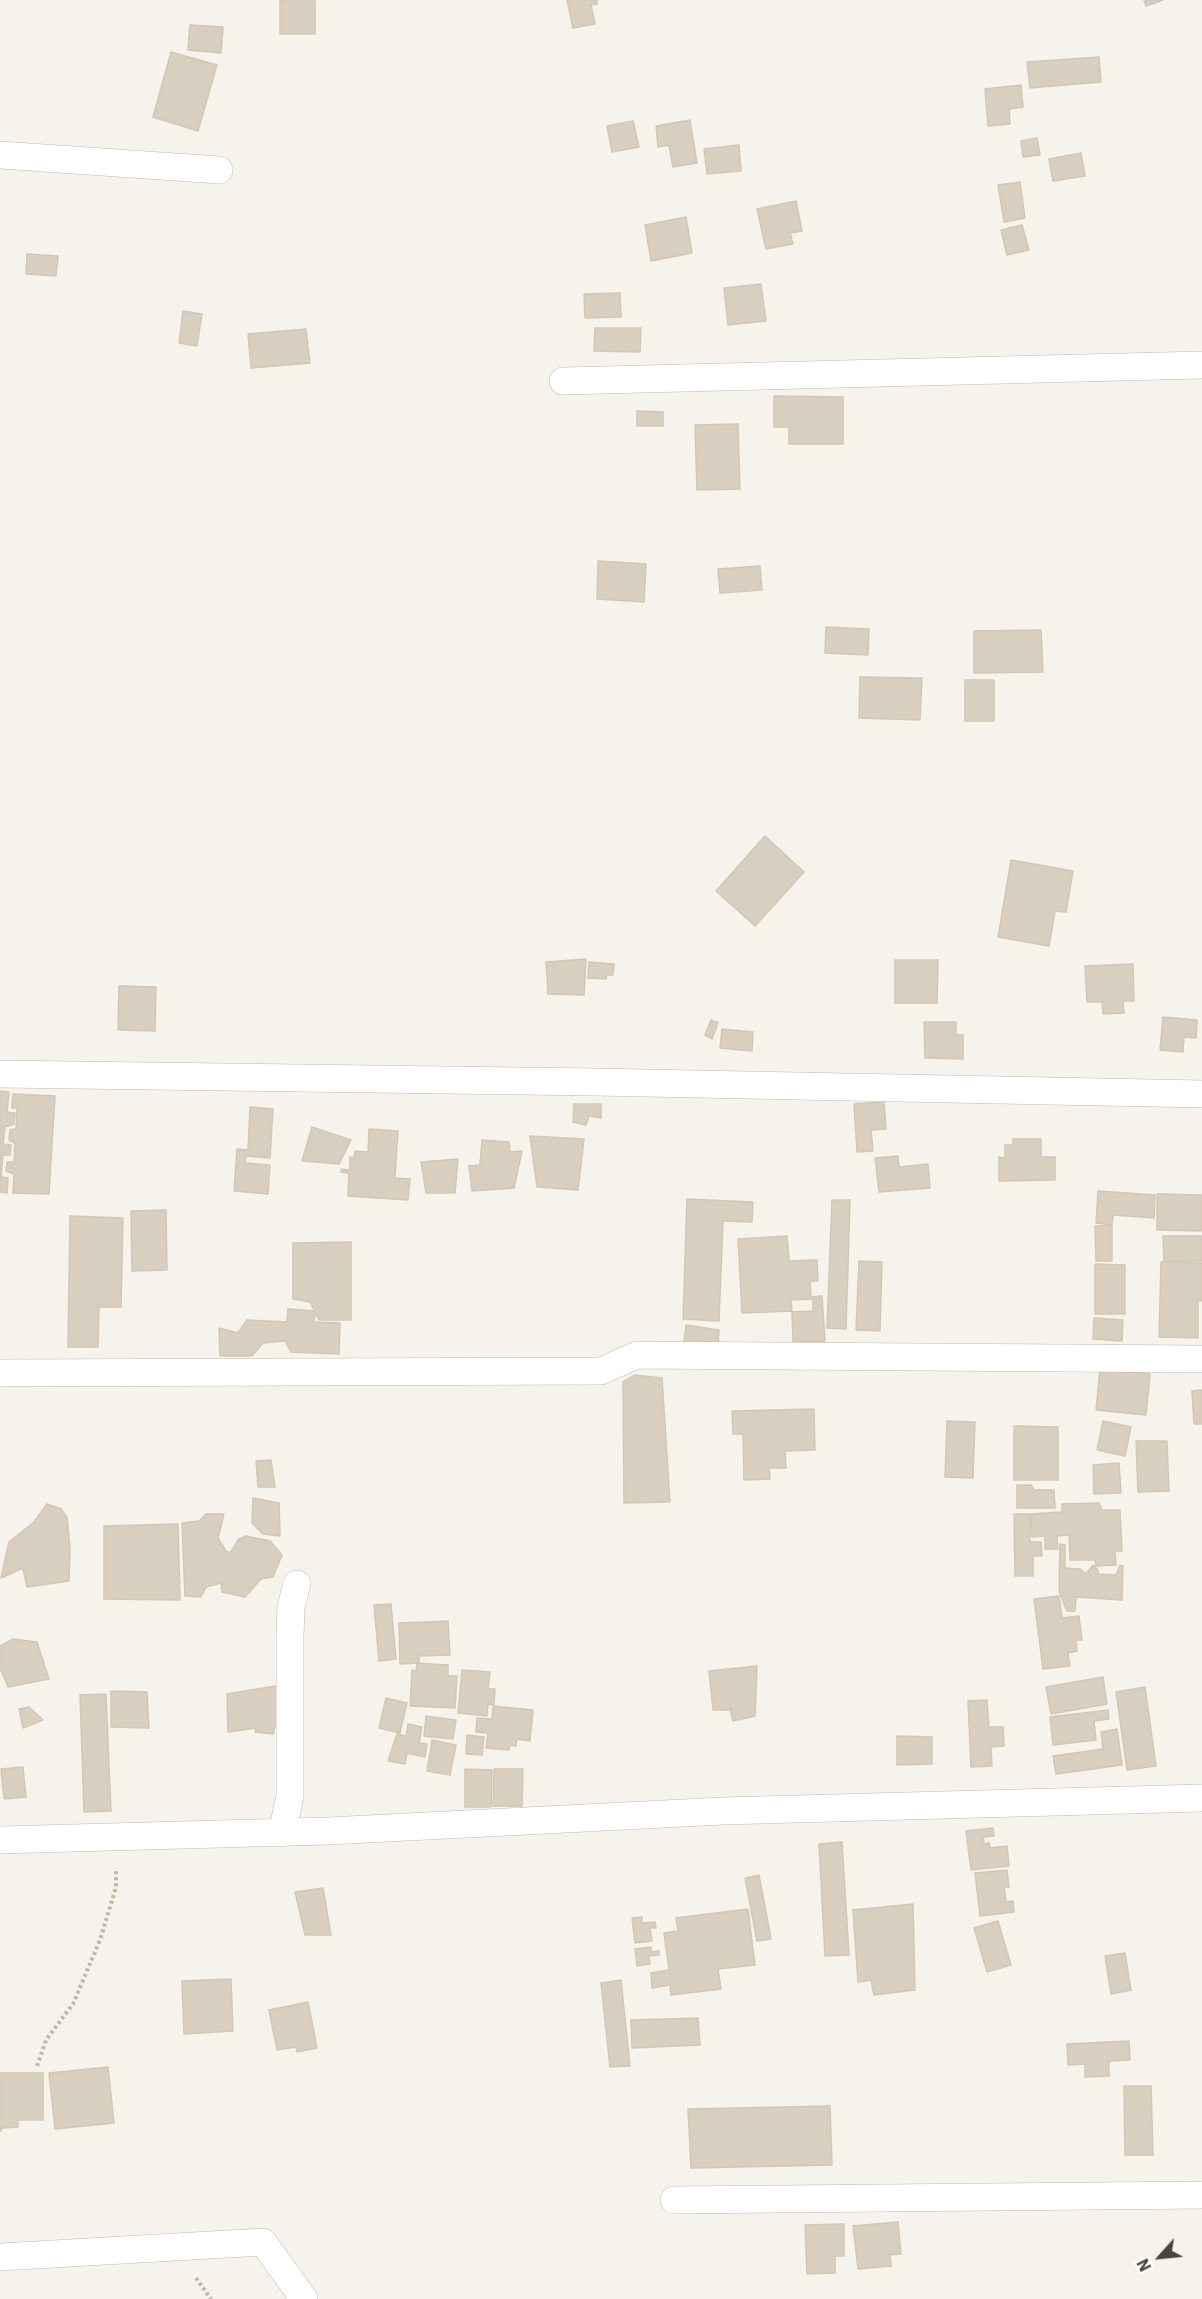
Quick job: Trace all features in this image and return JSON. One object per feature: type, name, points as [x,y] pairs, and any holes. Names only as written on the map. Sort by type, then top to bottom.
[{"type":"street","points":[[0,155],[219,170]]},
{"type":"street","points":[[563,381],[1202,365]]},
{"type":"street","points":[[0,1074],[595,1082],[1202,1094]]},
{"type":"street","points":[[0,1374],[601,1371],[637,1355],[1202,1359]]},
{"type":"street","points":[[282,1833],[290,1796],[290,1637],[291,1608],[297,1584]]},
{"type":"street","points":[[290,1796],[323,1831]]},
{"type":"street","points":[[0,1840],[282,1833],[723,1811],[1202,1798]]},
{"type":"street","points":[[674,2200],[1202,2195]]},
{"type":"street","points":[[0,2257],[263,2242],[304,2299]]},
{"type":"path","points":[[37,2066],[46,2040],[72,2004],[100,1940],[116,1887],[117,1857],[138,1837]]},
{"type":"building","points":[[280,0],[315,0],[315,34],[280,34]]},
{"type":"building","points":[[567,0],[597,0],[597,4],[591,5],[595,24],[573,28]]},
{"type":"building","points":[[1144,0],[1163,0],[1146,6]]},
{"type":"building","points":[[190,25],[223,27],[221,53],[188,50]]},
{"type":"building","points":[[171,52],[217,65],[198,131],[153,117]]},
{"type":"building","points":[[1099,57],[1101,82],[1030,88],[1027,62]]},
{"type":"building","points":[[1021,85],[1023,107],[1009,109],[1010,124],[988,126],[985,89]]},
{"type":"building","points":[[690,120],[697,163],[673,167],[669,145],[658,147],[656,126]]},
{"type":"building","points":[[633,121],[639,147],[612,152],[607,126]]},
{"type":"building","points":[[1037,138],[1040,155],[1023,157],[1021,141]]},
{"type":"building","points":[[739,145],[741,171],[707,174],[704,149]]},
{"type":"building","points":[[1081,153],[1085,176],[1053,181],[1049,159]]},
{"type":"building","points":[[1020,182],[1025,218],[1004,222],[998,185]]},
{"type":"building","points":[[796,201],[802,231],[790,233],[793,244],[766,249],[757,209]]},
{"type":"building","points":[[686,217],[692,253],[651,261],[645,225]]},
{"type":"building","points":[[1022,225],[1029,250],[1007,255],[1001,230]]},
{"type":"building","points":[[27,254],[58,256],[56,276],[26,274]]},
{"type":"building","points":[[761,284],[766,321],[728,325],[724,288]]},
{"type":"building","points":[[620,293],[621,317],[585,318],[584,294]]},
{"type":"building","points":[[183,311],[202,314],[197,346],[179,343]]},
{"type":"building","points":[[595,328],[641,328],[640,352],[594,351]]},
{"type":"building","points":[[306,329],[310,363],[251,368],[248,334]]},
{"type":"building","points":[[774,396],[843,397],[843,444],[789,444],[789,427],[774,427]]},
{"type":"building","points":[[637,411],[663,412],[663,426],[637,426]]},
{"type":"building","points":[[738,424],[740,489],[697,490],[695,425]]},
{"type":"building","points":[[598,561],[646,564],[644,602],[597,599]]},
{"type":"building","points":[[760,566],[762,590],[720,593],[718,569]]},
{"type":"building","points":[[826,627],[869,629],[868,655],[825,653]]},
{"type":"building","points":[[1041,630],[1043,672],[974,673],[974,631]]},
{"type":"building","points":[[860,677],[922,678],[920,720],[859,718]]},
{"type":"building","points":[[965,680],[994,680],[994,721],[965,721]]},
{"type":"building","points":[[765,836],[804,872],[755,926],[716,891]]},
{"type":"building","points":[[1011,860],[1073,871],[1066,912],[1055,911],[1049,946],[998,937]]},
{"type":"building","points":[[586,959],[584,995],[548,994],[546,962]]},
{"type":"building","points":[[895,960],[938,960],[937,1003],[895,1003]]},
{"type":"building","points":[[589,962],[614,964],[613,975],[607,975],[606,979],[588,978]]},
{"type":"building","points":[[1133,964],[1134,1001],[1123,1001],[1124,1013],[1103,1014],[1102,1002],[1087,1002],[1085,966]]},
{"type":"building","points":[[119,986],[156,987],[155,1031],[118,1030]]},
{"type":"building","points":[[1163,1017],[1197,1020],[1196,1038],[1184,1037],[1183,1052],[1160,1050]]},
{"type":"building","points":[[711,1020],[718,1023],[712,1039],[705,1035]]},
{"type":"building","points":[[924,1022],[956,1022],[956,1035],[963,1035],[963,1059],[925,1058]]},
{"type":"building","points":[[722,1029],[753,1032],[752,1051],[720,1048]]},
{"type":"building","points":[[0,1091],[9,1092],[7,1112],[15,1113],[14,1124],[5,1127],[3,1144],[11,1145],[10,1155],[3,1155],[1,1177],[8,1178],[7,1193],[0,1192]]},
{"type":"building","points":[[13,1094],[55,1096],[49,1194],[13,1193],[14,1174],[6,1171],[7,1162],[14,1162],[15,1143],[9,1140],[10,1130],[16,1129],[17,1108],[12,1108]]},
{"type":"building","points":[[884,1102],[886,1129],[871,1130],[873,1151],[857,1152],[854,1104]]},
{"type":"building","points":[[574,1104],[601,1104],[601,1118],[589,1116],[586,1125],[573,1122]]},
{"type":"building","points":[[250,1107],[273,1109],[270,1158],[246,1156],[245,1163],[270,1165],[268,1194],[234,1191],[237,1149],[248,1150]]},
{"type":"building","points":[[312,1127],[351,1140],[339,1164],[302,1161]]},
{"type":"building","points":[[369,1129],[398,1131],[395,1178],[410,1179],[408,1200],[348,1196],[349,1173],[341,1172],[341,1169],[350,1170],[350,1157],[354,1158],[355,1151],[368,1152]]},
{"type":"building","points":[[530,1136],[584,1139],[578,1190],[537,1187]]},
{"type":"building","points":[[1013,1139],[1041,1139],[1041,1157],[1055,1157],[1055,1180],[999,1181],[999,1157],[1005,1158],[1005,1145],[1013,1145]]},
{"type":"building","points":[[482,1140],[509,1142],[510,1152],[522,1151],[514,1188],[472,1191],[469,1166],[480,1165]]},
{"type":"building","points":[[898,1156],[899,1167],[928,1164],[930,1188],[879,1192],[875,1158]]},
{"type":"building","points":[[458,1159],[455,1193],[426,1193],[421,1162]]},
{"type":"building","points":[[1098,1191],[1155,1195],[1154,1218],[1113,1215],[1112,1225],[1096,1223]]},
{"type":"building","points":[[1157,1194],[1202,1195],[1202,1231],[1157,1230]]},
{"type":"building","points":[[687,1199],[753,1202],[752,1222],[723,1221],[719,1321],[683,1319]]},
{"type":"building","points":[[832,1200],[850,1200],[846,1329],[827,1328]]},
{"type":"building","points":[[166,1210],[167,1270],[132,1271],[131,1211]]},
{"type":"building","points":[[70,1216],[123,1218],[121,1307],[99,1307],[98,1347],[68,1347]]},
{"type":"building","points":[[1095,1226],[1112,1226],[1112,1261],[1096,1261]]},
{"type":"building","points":[[787,1236],[789,1261],[817,1260],[818,1281],[810,1281],[811,1297],[822,1296],[825,1341],[793,1342],[792,1312],[813,1311],[813,1299],[791,1300],[792,1311],[742,1313],[738,1239]]},
{"type":"building","points":[[1163,1236],[1202,1236],[1202,1261],[1164,1261]]},
{"type":"building","points":[[351,1242],[351,1320],[319,1320],[310,1302],[293,1299],[293,1243]]},
{"type":"building","points":[[859,1261],[882,1262],[880,1331],[856,1330]]},
{"type":"building","points":[[1161,1262],[1202,1263],[1202,1301],[1198,1301],[1198,1338],[1159,1337]]},
{"type":"building","points":[[1095,1264],[1125,1265],[1125,1314],[1095,1314]]},
{"type":"building","points":[[288,1309],[315,1311],[314,1322],[340,1323],[339,1354],[291,1352],[285,1341],[263,1343],[252,1356],[220,1356],[219,1328],[238,1333],[247,1320],[287,1322]]},
{"type":"building","points":[[1094,1318],[1123,1320],[1122,1341],[1093,1339]]},
{"type":"building","points":[[686,1325],[719,1330],[718,1346],[684,1342]]},
{"type":"building","points":[[1100,1369],[1150,1374],[1146,1415],[1096,1410]]},
{"type":"building","points":[[635,1375],[662,1378],[670,1502],[624,1503],[623,1382]]},
{"type":"building","points":[[1202,1390],[1202,1424],[1194,1424],[1192,1391]]},
{"type":"building","points":[[814,1409],[815,1450],[785,1451],[786,1468],[769,1468],[770,1479],[744,1480],[743,1434],[733,1434],[732,1411]]},
{"type":"building","points":[[947,1421],[975,1422],[973,1478],[945,1477]]},
{"type":"building","points":[[1103,1421],[1131,1427],[1125,1456],[1097,1450]]},
{"type":"building","points":[[1014,1426],[1058,1427],[1058,1480],[1014,1480]]},
{"type":"building","points":[[1136,1441],[1167,1441],[1169,1491],[1138,1492]]},
{"type":"building","points":[[271,1460],[275,1487],[258,1487],[256,1461]]},
{"type":"building","points":[[1119,1463],[1121,1493],[1094,1494],[1093,1465]]},
{"type":"building","points":[[1017,1485],[1031,1485],[1034,1490],[1054,1490],[1055,1508],[1017,1508]]},
{"type":"building","points":[[253,1498],[279,1503],[280,1536],[263,1534],[252,1523]]},
{"type":"building","points":[[1099,1503],[1102,1510],[1120,1510],[1122,1551],[1115,1551],[1116,1565],[1096,1566],[1095,1560],[1070,1560],[1069,1535],[1057,1536],[1058,1549],[1045,1549],[1045,1536],[1032,1537],[1031,1514],[1062,1512],[1062,1504]]},
{"type":"building","points":[[47,1504],[61,1509],[67,1517],[70,1548],[69,1581],[27,1587],[23,1568],[1,1578],[9,1542],[33,1523]]},
{"type":"building","points":[[206,1514],[224,1514],[218,1538],[226,1551],[230,1553],[239,1539],[246,1536],[270,1541],[282,1555],[273,1577],[261,1579],[245,1597],[222,1592],[221,1583],[206,1587],[201,1597],[185,1596],[182,1523],[199,1521]]},
{"type":"building","points":[[1014,1514],[1030,1514],[1030,1542],[1041,1542],[1042,1556],[1033,1556],[1033,1576],[1015,1576]]},
{"type":"building","points":[[178,1524],[180,1600],[104,1599],[104,1526]]},
{"type":"building","points":[[1060,1544],[1065,1545],[1065,1568],[1080,1569],[1086,1574],[1093,1565],[1098,1570],[1098,1574],[1116,1575],[1120,1565],[1123,1566],[1122,1600],[1076,1597],[1075,1611],[1067,1611],[1059,1591]]},
{"type":"building","points":[[1059,1596],[1062,1618],[1079,1616],[1082,1640],[1076,1640],[1077,1651],[1068,1653],[1070,1666],[1043,1669],[1034,1599]]},
{"type":"building","points":[[391,1604],[396,1659],[379,1661],[374,1605]]},
{"type":"building","points":[[448,1621],[450,1655],[419,1656],[419,1663],[400,1664],[399,1623]]},
{"type":"building","points":[[13,1639],[37,1642],[49,1679],[8,1687],[0,1668],[0,1646]]},
{"type":"building","points":[[417,1663],[448,1665],[448,1676],[457,1676],[455,1708],[410,1706],[412,1670],[416,1671]]},
{"type":"building","points":[[757,1666],[755,1716],[733,1721],[730,1710],[713,1710],[709,1671]]},
{"type":"building","points":[[462,1670],[490,1672],[488,1689],[495,1689],[494,1705],[488,1704],[487,1716],[458,1713]]},
{"type":"building","points":[[1103,1677],[1107,1704],[1051,1714],[1046,1687]]},
{"type":"building","points":[[288,1684],[284,1726],[275,1726],[273,1734],[255,1732],[256,1728],[228,1732],[227,1694]]},
{"type":"building","points":[[1145,1687],[1156,1766],[1127,1770],[1116,1692]]},
{"type":"building","points":[[111,1691],[147,1692],[149,1728],[111,1727]]},
{"type":"building","points":[[106,1694],[111,1811],[84,1812],[80,1695]]},
{"type":"building","points":[[386,1698],[407,1703],[400,1733],[379,1728]]},
{"type":"building","points":[[987,1700],[989,1727],[1003,1727],[1004,1746],[991,1747],[992,1766],[971,1767],[968,1701]]},
{"type":"building","points":[[493,1706],[533,1710],[530,1741],[517,1739],[516,1746],[510,1745],[509,1750],[486,1748],[488,1733],[476,1732],[477,1718],[492,1719]]},
{"type":"building","points":[[29,1707],[43,1720],[23,1728],[19,1709]]},
{"type":"building","points":[[1108,1710],[1109,1719],[1094,1721],[1096,1740],[1053,1745],[1050,1717]]},
{"type":"building","points":[[426,1716],[456,1720],[453,1739],[424,1736]]},
{"type":"building","points":[[408,1724],[422,1727],[419,1743],[427,1744],[425,1757],[407,1753],[405,1764],[388,1761],[397,1734],[406,1736]]},
{"type":"building","points":[[1117,1729],[1122,1765],[1056,1774],[1053,1756],[1103,1749],[1101,1732]]},
{"type":"building","points":[[467,1735],[484,1737],[482,1755],[466,1754]]},
{"type":"building","points":[[897,1736],[932,1737],[932,1764],[897,1765]]},
{"type":"building","points":[[432,1740],[456,1745],[450,1775],[427,1771]]},
{"type":"building","points":[[23,1767],[26,1797],[4,1799],[1,1769]]},
{"type":"building","points":[[465,1769],[492,1770],[491,1807],[465,1807]]},
{"type":"building","points":[[494,1769],[523,1769],[522,1806],[493,1806]]},
{"type":"building","points":[[993,1828],[994,1836],[983,1837],[984,1844],[989,1843],[990,1848],[1007,1846],[1009,1866],[971,1870],[966,1831]]},
{"type":"building","points":[[842,1842],[849,1955],[825,1956],[819,1844]]},
{"type":"building","points":[[1007,1870],[1009,1887],[1004,1887],[1006,1902],[1013,1901],[1014,1912],[980,1916],[975,1873]]},
{"type":"building","points":[[759,1875],[771,1939],[757,1941],[745,1878]]},
{"type":"building","points":[[323,1888],[331,1935],[305,1935],[295,1892]]},
{"type":"building","points":[[913,1904],[915,1990],[874,1995],[871,1980],[858,1982],[853,1910]]},
{"type":"building","points":[[748,1909],[755,1965],[718,1969],[721,1989],[671,1995],[670,1985],[652,1988],[651,1973],[669,1970],[664,1933],[678,1931],[676,1918]]},
{"type":"building","points":[[642,1917],[642,1923],[655,1922],[656,1928],[650,1928],[652,1941],[635,1943],[632,1918]]},
{"type":"building","points":[[998,1921],[1011,1965],[987,1972],[974,1928]]},
{"type":"building","points":[[651,1947],[651,1952],[659,1951],[659,1955],[649,1956],[650,1964],[637,1966],[635,1949]]},
{"type":"building","points":[[1125,1953],[1131,1990],[1111,1994],[1105,1956]]},
{"type":"building","points":[[231,1979],[233,2031],[184,2034],[182,1981]]},
{"type":"building","points":[[621,1980],[630,2066],[610,2067],[601,1983]]},
{"type":"building","points":[[308,2002],[317,2048],[297,2052],[296,2047],[277,2050],[269,2010]]},
{"type":"building","points":[[698,2018],[700,2045],[632,2048],[631,2020]]},
{"type":"building","points":[[1129,2041],[1130,2060],[1109,2061],[1109,2076],[1085,2077],[1085,2064],[1068,2065],[1067,2044]]},
{"type":"building","points":[[108,2067],[114,2123],[55,2129],[49,2073]]},
{"type":"building","points":[[0,2073],[43,2073],[43,2120],[18,2120],[18,2127],[2,2128],[0,2132]]},
{"type":"building","points":[[1124,2086],[1151,2086],[1153,2155],[1125,2155]]},
{"type":"building","points":[[830,2106],[832,2165],[691,2168],[688,2109]]},
{"type":"building","points":[[898,2222],[901,2254],[890,2255],[891,2266],[858,2269],[853,2226]]},
{"type":"building","points":[[844,2224],[844,2256],[835,2256],[835,2273],[807,2274],[805,2225]]}]
